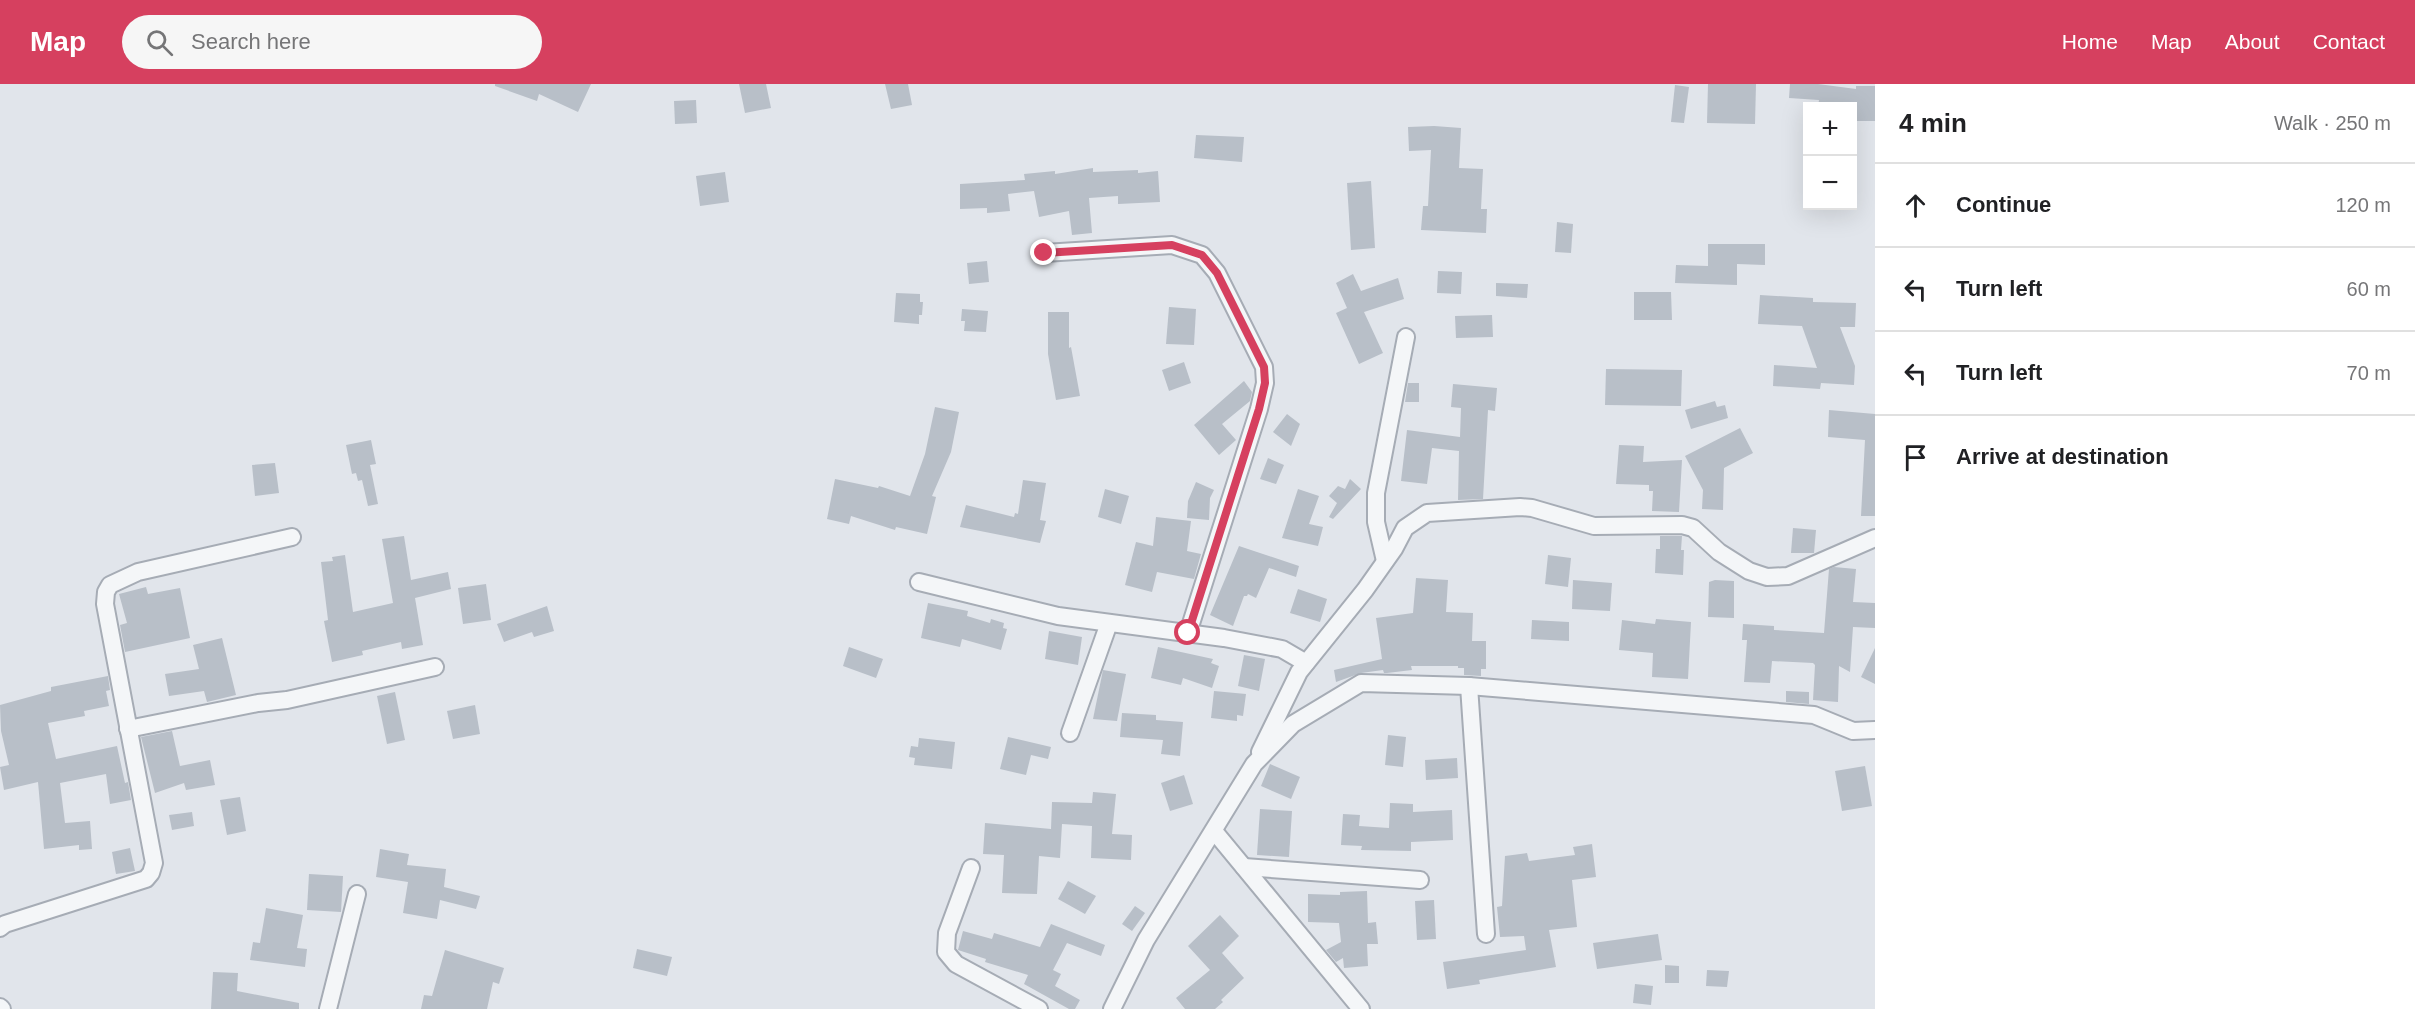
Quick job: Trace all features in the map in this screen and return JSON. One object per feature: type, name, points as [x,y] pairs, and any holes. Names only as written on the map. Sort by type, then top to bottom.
[{"type":"street","points":[[1044,253],[1172,245],[1202,255],[1217,273],[1264,367],[1265,383],[1259,409],[1188,633]]},
{"type":"street","points":[[1385,561],[1376,522],[1376,493],[1406,337]]},
{"type":"street","points":[[1112,1009],[1146,940],[1254,764],[1299,672],[1385,561],[1405,528],[1427,513],[1520,507],[1532,508],[1594,526],[1682,525],[1693,528],[1719,552],[1749,571],[1767,577],[1788,576],[1875,538]]},
{"type":"street","points":[[0,928],[5,924],[146,879],[151,873],[154,863],[105,604],[106,592],[110,585],[138,572],[292,537]]},
{"type":"street","points":[[919,582],[1058,616],[1188,633],[1282,649],[1306,663]]},
{"type":"street","points":[[1070,733],[1109,623]]},
{"type":"street","points":[[128,729],[258,703],[286,700],[435,668]]},
{"type":"street","points":[[1254,764],[1293,724],[1361,683],[1470,686],[1814,715],[1853,731],[1875,730]]},
{"type":"street","points":[[1470,686],[1486,934]]},
{"type":"street","points":[[1214,831],[1361,1009]]},
{"type":"street","points":[[1244,867],[1420,880]]},
{"type":"street","points":[[971,868],[947,933],[946,952],[956,964],[1039,1009]]},
{"type":"street","points":[[328,1009],[357,894]]},
{"type":"building","points":[[495,84],[591,84],[578,112],[539,94],[537,101],[495,86]]},
{"type":"building","points":[[739,84],[766,84],[771,108],[745,113]]},
{"type":"building","points":[[885,84],[908,84],[912,105],[891,109]]},
{"type":"building","points":[[1708,84],[1756,84],[1755,124],[1707,123]]},
{"type":"building","points":[[1790,84],[1818,84],[1856,89],[1856,86],[1875,86],[1875,121],[1857,121],[1857,102],[1819,102],[1819,100],[1789,98]]},
{"type":"building","points":[[1675,85],[1689,87],[1684,123],[1671,122]]},
{"type":"building","points":[[696,100],[697,123],[675,124],[674,101]]},
{"type":"building","points":[[1408,127],[1461,128],[1459,168],[1483,169],[1481,209],[1487,209],[1486,233],[1421,230],[1423,206],[1428,206],[1431,150],[1409,151]]},
{"type":"building","points":[[1196,135],[1244,137],[1242,162],[1194,158]]},
{"type":"building","points":[[1093,168],[1093,172],[1158,171],[1160,202],[1118,204],[1118,196],[1089,198],[1092,233],[1072,235],[1069,211],[1039,217],[1034,191],[1008,194],[1010,211],[987,213],[987,208],[960,209],[960,184],[1025,180],[1024,174],[1055,171],[1055,174]]},
{"type":"building","points":[[725,172],[729,202],[700,206],[696,176]]},
{"type":"building","points":[[1371,181],[1375,248],[1351,250],[1347,183]]},
{"type":"building","points":[[1557,222],[1573,224],[1571,253],[1555,252]]},
{"type":"building","points":[[1708,244],[1765,244],[1765,265],[1737,264],[1737,285],[1675,283],[1676,265],[1708,266]]},
{"type":"building","points":[[987,261],[989,282],[969,284],[967,263]]},
{"type":"building","points":[[1438,271],[1462,272],[1461,294],[1437,293]]},
{"type":"building","points":[[1353,274],[1361,291],[1398,278],[1404,299],[1364,312],[1383,353],[1359,364],[1336,313],[1347,308],[1336,283]]},
{"type":"building","points":[[1496,283],[1528,284],[1527,298],[1496,296]]},
{"type":"building","points":[[1634,292],[1671,292],[1672,320],[1634,320]]},
{"type":"building","points":[[896,293],[920,294],[920,302],[923,302],[919,324],[894,322]]},
{"type":"building","points":[[1760,295],[1813,298],[1813,302],[1856,303],[1855,327],[1840,327],[1855,366],[1854,385],[1821,383],[1820,389],[1773,386],[1774,365],[1817,368],[1802,326],[1758,324]]},
{"type":"building","points":[[1169,307],[1196,309],[1194,345],[1166,344]]},
{"type":"building","points":[[962,309],[988,311],[986,332],[964,331],[965,321],[961,321]]},
{"type":"building","points":[[1048,312],[1069,312],[1069,348],[1071,347],[1080,396],[1056,400],[1048,354]]},
{"type":"building","points":[[1492,315],[1493,337],[1456,338],[1455,316]]},
{"type":"building","points":[[1184,362],[1191,383],[1169,391],[1162,370]]},
{"type":"building","points":[[1606,369],[1682,370],[1681,406],[1605,405]]},
{"type":"building","points":[[1244,381],[1252,392],[1250,401],[1222,424],[1236,440],[1219,455],[1194,425]]},
{"type":"building","points":[[1408,383],[1419,383],[1419,402],[1405,402]]},
{"type":"building","points":[[1453,384],[1497,388],[1495,411],[1488,410],[1483,499],[1458,500],[1459,451],[1432,448],[1427,484],[1401,481],[1407,430],[1460,437],[1461,408],[1451,407]]},
{"type":"building","points":[[1715,401],[1717,407],[1725,405],[1728,418],[1691,429],[1685,410]]},
{"type":"building","points":[[935,407],[959,412],[951,452],[932,496],[936,497],[927,534],[896,527],[895,530],[851,516],[849,524],[827,519],[835,479],[878,488],[879,486],[910,496],[925,454]]},
{"type":"building","points":[[1829,410],[1875,414],[1875,516],[1861,516],[1865,440],[1828,437]]},
{"type":"building","points":[[1287,414],[1300,424],[1291,446],[1273,432]]},
{"type":"building","points":[[1740,428],[1753,453],[1724,468],[1723,510],[1702,509],[1703,490],[1685,456]]},
{"type":"building","points":[[371,440],[376,464],[370,465],[378,504],[368,506],[362,480],[358,481],[356,473],[352,474],[346,445]]},
{"type":"building","points":[[1619,445],[1644,446],[1643,462],[1682,460],[1679,512],[1652,511],[1653,491],[1649,491],[1649,485],[1616,484]]},
{"type":"building","points":[[1268,458],[1284,465],[1276,484],[1260,479]]},
{"type":"building","points":[[275,463],[279,493],[255,496],[252,465]]},
{"type":"building","points":[[1350,479],[1361,489],[1333,519],[1329,517],[1337,503],[1329,496],[1338,486],[1345,489]]},
{"type":"building","points":[[1023,480],[1046,483],[1040,520],[1046,521],[1040,543],[960,527],[966,505],[1014,517],[1015,513],[1018,514]]},
{"type":"building","points":[[1196,482],[1214,490],[1210,498],[1209,520],[1187,518],[1188,501]]},
{"type":"building","points":[[1105,489],[1129,496],[1121,524],[1098,517]]},
{"type":"building","points":[[1298,489],[1319,496],[1309,524],[1323,527],[1318,546],[1282,538]]},
{"type":"building","points":[[1156,517],[1191,521],[1187,551],[1201,554],[1194,579],[1157,572],[1152,592],[1125,585],[1136,542],[1153,546]]},
{"type":"building","points":[[1793,528],[1816,530],[1814,553],[1791,553]]},
{"type":"building","points":[[404,536],[411,580],[448,572],[451,589],[415,598],[423,645],[402,649],[401,642],[362,651],[363,655],[332,662],[324,621],[328,620],[321,562],[333,561],[332,557],[345,555],[353,612],[393,603],[382,539]]},
{"type":"building","points":[[1660,536],[1682,536],[1683,575],[1655,573],[1656,549],[1660,549]]},
{"type":"building","points":[[1239,546],[1299,566],[1296,577],[1269,568],[1256,598],[1248,594],[1244,596],[1233,626],[1210,615]]},
{"type":"building","points":[[1548,555],[1571,558],[1568,587],[1545,584]]},
{"type":"building","points":[[1834,567],[1856,569],[1853,602],[1875,603],[1875,628],[1853,627],[1850,672],[1839,666],[1838,702],[1813,700],[1815,665],[1813,663],[1772,661],[1770,683],[1744,682],[1747,640],[1742,640],[1743,624],[1774,626],[1774,630],[1824,633],[1829,569]]},
{"type":"building","points":[[1416,578],[1448,580],[1446,612],[1473,613],[1472,641],[1486,641],[1486,669],[1481,669],[1481,676],[1464,675],[1464,668],[1458,668],[1458,666],[1411,666],[1412,670],[1361,673],[1336,682],[1334,670],[1382,659],[1376,618],[1413,613]]},
{"type":"building","points":[[1573,580],[1612,583],[1610,611],[1572,609]]},
{"type":"building","points":[[1734,581],[1734,618],[1708,617],[1709,582]]},
{"type":"building","points":[[486,584],[491,620],[463,624],[458,588]]},
{"type":"building","points":[[146,587],[148,594],[180,588],[190,638],[125,652],[120,625],[127,623],[119,594]]},
{"type":"building","points":[[1298,589],[1327,599],[1320,622],[1290,613]]},
{"type":"building","points":[[928,603],[968,611],[967,616],[990,623],[991,619],[1004,623],[1003,628],[1007,629],[1001,650],[962,639],[960,647],[921,638]]},
{"type":"building","points":[[547,606],[554,631],[534,637],[532,632],[504,642],[497,624]]},
{"type":"building","points":[[1656,619],[1691,622],[1688,679],[1652,677],[1653,653],[1619,650],[1622,620],[1655,624]]},
{"type":"building","points":[[1532,620],[1569,622],[1569,641],[1531,639]]},
{"type":"building","points":[[1049,631],[1082,637],[1078,665],[1045,659]]},
{"type":"building","points":[[222,638],[236,695],[207,702],[204,691],[169,696],[165,674],[199,669],[193,645]]},
{"type":"building","points":[[849,647],[883,659],[876,678],[843,666]]},
{"type":"building","points":[[1158,647],[1213,659],[1211,663],[1219,666],[1212,688],[1183,678],[1181,685],[1151,678]]},
{"type":"building","points":[[1875,648],[1875,684],[1861,677]]},
{"type":"building","points":[[1244,655],[1265,659],[1259,691],[1238,686]]},
{"type":"building","points":[[1103,670],[1126,674],[1117,721],[1093,719]]},
{"type":"building","points":[[108,676],[110,690],[106,691],[109,706],[84,711],[85,716],[48,723],[56,759],[117,746],[131,800],[110,804],[106,774],[60,783],[65,823],[90,821],[92,849],[79,850],[79,845],[44,849],[38,782],[4,790],[0,767],[9,765],[1,731],[0,705],[51,691],[51,687]]},
{"type":"building","points":[[1214,691],[1246,694],[1243,716],[1237,715],[1237,721],[1211,718]]},
{"type":"building","points":[[1786,691],[1809,692],[1809,704],[1786,702]]},
{"type":"building","points":[[395,692],[405,740],[387,744],[377,696]]},
{"type":"building","points":[[475,705],[480,734],[453,739],[447,711]]},
{"type":"building","points":[[1122,713],[1156,715],[1156,720],[1183,722],[1180,756],[1161,754],[1163,740],[1120,737]]},
{"type":"building","points":[[172,731],[180,766],[210,760],[215,785],[186,790],[184,783],[155,793],[141,737]]},
{"type":"building","points":[[1388,735],[1406,737],[1403,767],[1385,765]]},
{"type":"building","points":[[1008,737],[1051,747],[1048,759],[1031,755],[1026,775],[1000,769]]},
{"type":"building","points":[[919,738],[955,742],[952,769],[914,765],[915,758],[909,757],[911,746],[918,747]]},
{"type":"building","points":[[1457,758],[1458,778],[1426,780],[1425,760]]},
{"type":"building","points":[[1270,764],[1300,777],[1291,799],[1261,786]]},
{"type":"building","points":[[1865,766],[1872,806],[1842,811],[1835,771]]},
{"type":"building","points":[[1184,775],[1193,804],[1170,811],[1161,783]]},
{"type":"building","points":[[1093,792],[1116,794],[1112,834],[1132,835],[1131,860],[1091,858],[1092,826],[1062,824],[1060,858],[1039,856],[1037,894],[1002,893],[1004,855],[983,854],[985,823],[1051,829],[1052,802],[1092,803]]},
{"type":"building","points":[[240,797],[246,831],[227,835],[220,800]]},
{"type":"building","points":[[1390,803],[1413,804],[1413,812],[1452,810],[1453,840],[1411,842],[1411,851],[1361,850],[1362,846],[1341,845],[1343,814],[1360,815],[1359,826],[1389,828]]},
{"type":"building","points":[[1260,809],[1292,811],[1289,857],[1257,855]]},
{"type":"building","points":[[192,812],[194,826],[172,830],[169,815]]},
{"type":"building","points":[[1592,844],[1596,877],[1572,880],[1577,927],[1549,930],[1556,967],[1479,980],[1480,984],[1447,989],[1443,962],[1526,950],[1524,936],[1500,937],[1497,907],[1502,906],[1505,856],[1527,853],[1529,861],[1575,855],[1573,847]]},
{"type":"building","points":[[130,848],[135,871],[116,874],[112,852]]},
{"type":"building","points":[[380,849],[409,854],[407,865],[446,869],[444,887],[480,896],[476,909],[440,900],[437,919],[403,913],[408,882],[376,877]]},
{"type":"building","points":[[309,874],[343,876],[341,912],[307,910]]},
{"type":"building","points":[[1068,881],[1096,896],[1085,914],[1058,899]]},
{"type":"building","points":[[1367,891],[1368,923],[1376,922],[1378,944],[1367,944],[1368,966],[1344,968],[1343,958],[1336,962],[1326,950],[1341,942],[1339,923],[1308,922],[1308,894],[1340,895],[1340,892]]},
{"type":"building","points":[[1434,900],[1436,939],[1417,940],[1415,901]]},
{"type":"building","points":[[1135,906],[1145,913],[1132,931],[1122,924]]},
{"type":"building","points":[[266,908],[303,915],[297,948],[307,949],[305,967],[250,960],[253,942],[260,943]]},
{"type":"building","points":[[1220,915],[1239,936],[1222,953],[1244,978],[1215,1009],[1185,1009],[1176,998],[1210,970],[1188,946]]},
{"type":"building","points":[[1051,924],[1105,945],[1101,956],[1067,943],[1053,970],[1061,974],[1055,986],[1080,1000],[1075,1009],[1069,1009],[1024,984],[1028,975],[985,962],[986,959],[958,950],[963,931],[992,939],[994,933],[1040,947]]},
{"type":"building","points":[[1658,934],[1662,960],[1597,969],[1593,943]]},
{"type":"building","points":[[637,949],[672,957],[667,976],[633,968]]},
{"type":"building","points":[[445,950],[504,968],[499,984],[493,982],[487,1009],[421,1009],[424,995],[432,996]]},
{"type":"building","points":[[1665,965],[1679,966],[1679,983],[1665,983]]},
{"type":"building","points":[[1707,970],[1729,971],[1727,987],[1706,986]]},
{"type":"building","points":[[213,972],[238,973],[237,991],[299,1003],[299,1009],[211,1009]]},
{"type":"building","points":[[1635,984],[1653,986],[1651,1005],[1633,1003]]},
{"type":"route","points":[[1044,253],[1172,245],[1202,255],[1217,273],[1264,367],[1265,383],[1259,409],[1188,633]]}]
